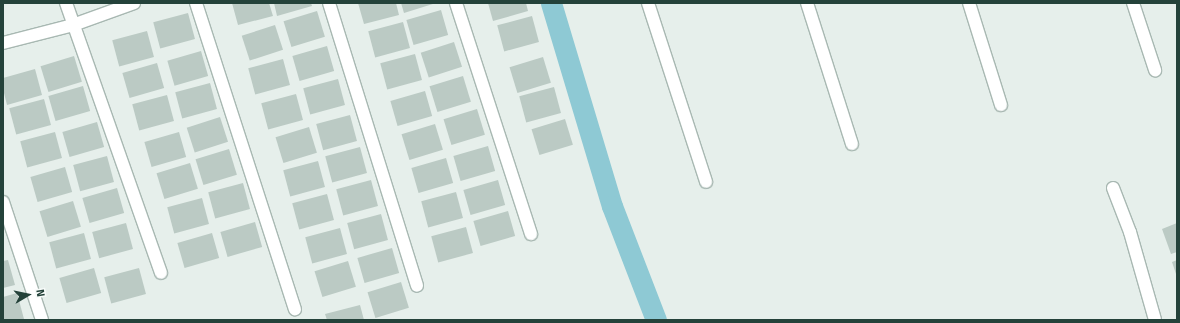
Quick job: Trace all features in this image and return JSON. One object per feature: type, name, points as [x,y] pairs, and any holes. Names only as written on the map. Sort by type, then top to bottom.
[{"type":"street","points":[[66,3],[161,273]]},
{"type":"street","points":[[3,43],[73,25],[134,3]]},
{"type":"street","points":[[196,3],[295,309]]},
{"type":"street","points":[[329,3],[417,286]]},
{"type":"street","points":[[456,3],[530,234]]},
{"type":"street","points":[[648,3],[706,182]]},
{"type":"street","points":[[807,3],[852,144]]},
{"type":"street","points":[[969,3],[1001,105]]},
{"type":"street","points":[[1133,3],[1155,70]]},
{"type":"street","points":[[1113,188],[1130,232],[1155,320]]},
{"type":"street","points":[[3,202],[42,320]]},
{"type":"building","points":[[232,3],[269,3],[273,16],[238,25]]},
{"type":"building","points":[[274,3],[311,3],[312,6],[277,16]]},
{"type":"building","points":[[358,3],[396,3],[399,15],[364,24]]},
{"type":"building","points":[[401,3],[436,3],[404,13]]},
{"type":"building","points":[[488,3],[526,3],[528,11],[493,21]]},
{"type":"building","points":[[441,10],[448,35],[414,45],[406,20]]},
{"type":"building","points":[[317,11],[325,37],[291,47],[284,21]]},
{"type":"building","points":[[188,13],[195,39],[160,48],[153,22]]},
{"type":"building","points":[[532,16],[539,42],[504,51],[497,25]]},
{"type":"building","points":[[403,22],[410,48],[375,57],[368,31]]},
{"type":"building","points":[[275,25],[283,50],[250,61],[242,36]]},
{"type":"building","points":[[147,31],[154,57],[119,66],[112,40]]},
{"type":"building","points":[[454,42],[462,67],[429,78],[421,53]]},
{"type":"building","points":[[327,46],[334,71],[300,81],[292,56]]},
{"type":"building","points":[[201,51],[208,76],[175,86],[167,61]]},
{"type":"building","points":[[415,54],[422,80],[387,89],[380,63]]},
{"type":"building","points":[[74,56],[82,82],[48,92],[41,66]]},
{"type":"building","points":[[543,57],[551,83],[517,93],[510,67]]},
{"type":"building","points":[[283,59],[290,85],[255,94],[248,68]]},
{"type":"building","points":[[157,63],[164,88],[130,98],[122,73]]},
{"type":"building","points":[[35,69],[42,95],[7,105],[3,89],[3,78]]},
{"type":"building","points":[[463,76],[471,102],[437,112],[430,86]]},
{"type":"building","points":[[338,79],[345,105],[310,114],[303,88]]},
{"type":"building","points":[[210,83],[217,109],[182,118],[175,92]]},
{"type":"building","points":[[83,86],[90,111],[56,121],[48,96]]},
{"type":"building","points":[[554,87],[561,113],[526,122],[519,96]]},
{"type":"building","points":[[425,91],[432,116],[398,126],[390,101]]},
{"type":"building","points":[[296,94],[303,120],[268,129],[261,103]]},
{"type":"building","points":[[167,95],[174,121],[139,130],[132,104]]},
{"type":"building","points":[[44,99],[51,125],[16,134],[9,108]]},
{"type":"building","points":[[477,109],[485,135],[451,145],[444,119]]},
{"type":"building","points":[[350,115],[357,141],[323,150],[316,124]]},
{"type":"building","points":[[220,117],[228,142],[195,153],[187,128]]},
{"type":"building","points":[[565,119],[573,145],[539,155],[532,129]]},
{"type":"building","points":[[97,122],[104,147],[70,157],[62,132]]},
{"type":"building","points":[[435,124],[443,150],[409,160],[402,134]]},
{"type":"building","points":[[309,127],[317,153],[283,163],[276,137]]},
{"type":"building","points":[[55,132],[62,158],[27,167],[20,141]]},
{"type":"building","points":[[179,132],[186,157],[152,167],[144,142]]},
{"type":"building","points":[[488,146],[495,171],[461,181],[453,156]]},
{"type":"building","points":[[360,147],[367,173],[332,182],[325,156]]},
{"type":"building","points":[[229,149],[237,175],[203,185],[196,159]]},
{"type":"building","points":[[107,156],[114,182],[80,191],[73,165]]},
{"type":"building","points":[[446,158],[453,183],[419,193],[411,168]]},
{"type":"building","points":[[318,161],[325,187],[290,196],[283,170]]},
{"type":"building","points":[[190,163],[198,189],[164,199],[157,173]]},
{"type":"building","points":[[65,167],[72,192],[38,202],[30,177]]},
{"type":"building","points":[[371,180],[378,206],[343,215],[336,189]]},
{"type":"building","points":[[498,180],[505,205],[471,215],[463,190]]},
{"type":"building","points":[[243,183],[250,209],[215,218],[208,192]]},
{"type":"building","points":[[117,188],[124,213],[90,223],[82,198]]},
{"type":"building","points":[[456,192],[463,218],[428,227],[421,201]]},
{"type":"building","points":[[327,194],[334,220],[299,229],[292,203]]},
{"type":"building","points":[[202,198],[209,224],[174,233],[167,207]]},
{"type":"building","points":[[73,201],[81,227],[47,237],[40,211]]},
{"type":"building","points":[[508,211],[515,236],[481,246],[473,221]]},
{"type":"building","points":[[381,214],[388,240],[354,249],[347,223]]},
{"type":"building","points":[[255,222],[262,247],[228,257],[220,232]]},
{"type":"building","points":[[126,223],[133,249],[99,258],[92,232]]},
{"type":"building","points":[[1177,223],[1177,252],[1171,254],[1162,229]]},
{"type":"building","points":[[466,227],[473,253],[438,262],[431,236]]},
{"type":"building","points":[[340,228],[347,254],[312,263],[305,237]]},
{"type":"building","points":[[84,233],[91,259],[56,268],[49,242]]},
{"type":"building","points":[[212,233],[219,258],[185,268],[177,243]]},
{"type":"building","points":[[392,248],[399,273],[365,283],[357,258]]},
{"type":"building","points":[[8,260],[15,285],[3,288],[3,261]]},
{"type":"building","points":[[1177,260],[1177,277],[1172,262]]},
{"type":"building","points":[[348,261],[356,287],[322,297],[315,271]]},
{"type":"building","points":[[94,268],[101,293],[67,303],[59,278]]},
{"type":"building","points":[[139,268],[146,294],[111,303],[104,277]]},
{"type":"building","points":[[401,282],[409,308],[375,318],[368,292]]},
{"type":"building","points":[[17,293],[24,319],[3,320],[3,297]]},
{"type":"building","points":[[360,305],[364,320],[327,320],[325,314]]},
{"type":"waterway","points":[[551,3],[612,206],[656,320]]}]
